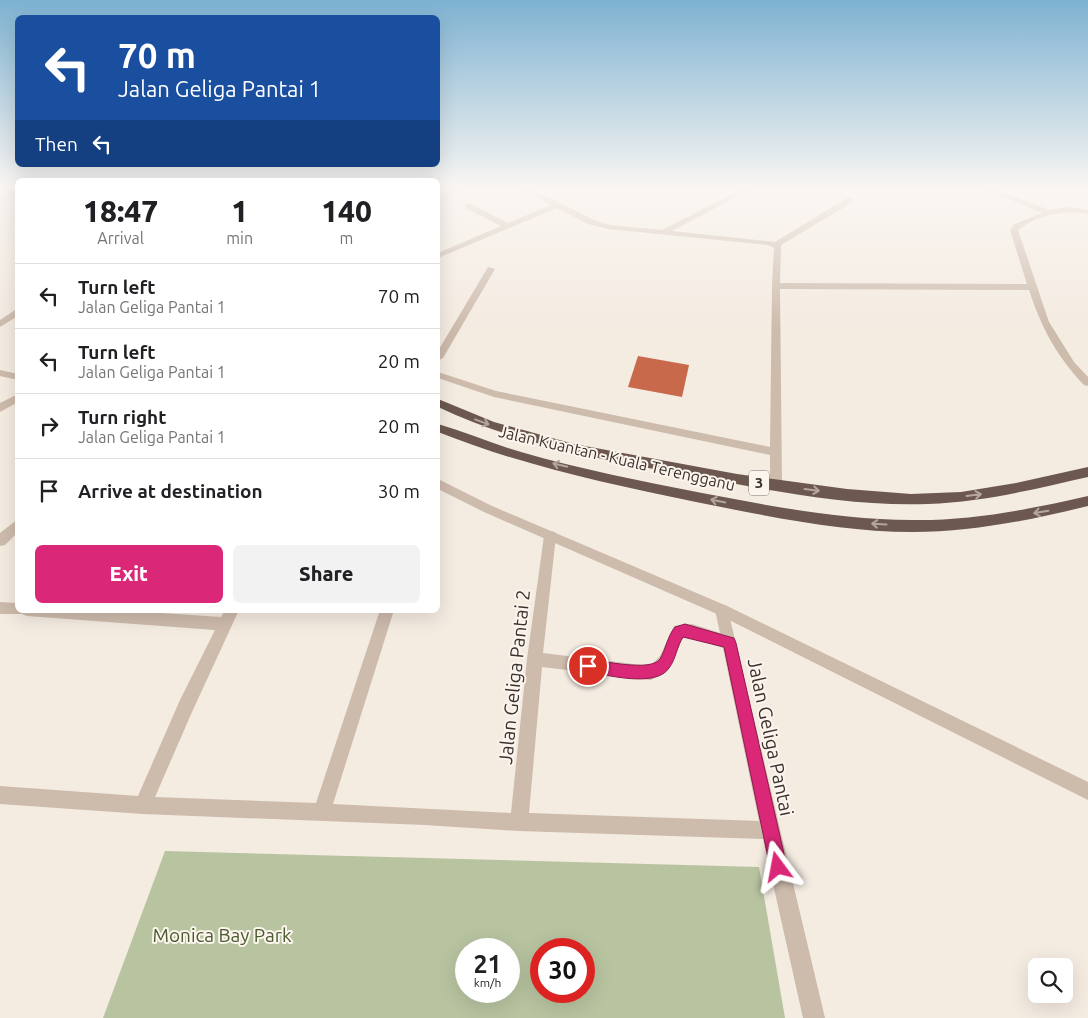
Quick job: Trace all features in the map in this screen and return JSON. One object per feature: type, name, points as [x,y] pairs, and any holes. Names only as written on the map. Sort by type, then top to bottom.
[{"type":"highway","name":"Jalan Kuantan - Kuala Terengganu","points":[[440,404],[489,425],[561,444],[710,475],[776,486],[884,498],[944,498],[982,494],[1088,472]]},
{"type":"highway","name":"Jalan Kuantan - Kuala Terengganu","points":[[440,429],[511,453],[633,483],[746,506],[866,523],[912,526],[994,520],[1048,511],[1088,501]]},
{"type":"street","points":[[440,255],[487,235]]},
{"type":"street","points":[[686,235],[776,245],[793,235]]},
{"type":"street","points":[[1015,235],[1044,322],[1070,364],[1088,383]]},
{"type":"street","points":[[776,245],[778,249],[776,286],[776,486]]},
{"type":"street","points":[[440,247],[447,252]]},
{"type":"street","points":[[440,355],[491,269]]},
{"type":"street","points":[[776,286],[1031,287]]},
{"type":"street","points":[[0,324],[15,313]]},
{"type":"street","points":[[0,373],[15,376]]},
{"type":"street","points":[[440,376],[494,394],[776,452]]},
{"type":"street","points":[[0,408],[15,399]]},
{"type":"street","points":[[440,485],[488,509],[722,610],[1088,790]]},
{"type":"street","points":[[0,542],[15,527]]},
{"type":"street","name":"Jalan Geliga Pantai 2","points":[[519,822],[535,659],[550,536]]},
{"type":"street","points":[[0,608],[15,609]]},
{"type":"street","name":"Jalan Geliga Pantai","points":[[722,610],[770,830],[814,1018]]},
{"type":"street","points":[[113,613],[228,617],[186,706],[143,806]]},
{"type":"street","points":[[322,812],[386,613]]},
{"type":"street","points":[[535,659],[651,672],[658,670],[665,664],[679,632],[692,631],[730,643]]},
{"type":"street","points":[[0,795],[143,806],[322,812],[519,822],[770,830]]},
{"type":"green space","name":"Monica Bay Park","points":[[165,851],[759,867],[785,1018],[103,1018]]},
{"type":"building","points":[[638,356],[689,365],[682,397],[628,387]]},
{"type":"route","points":[[588,666],[641,673],[658,670],[665,664],[676,636],[679,632],[685,630],[730,643],[778,867]]}]
